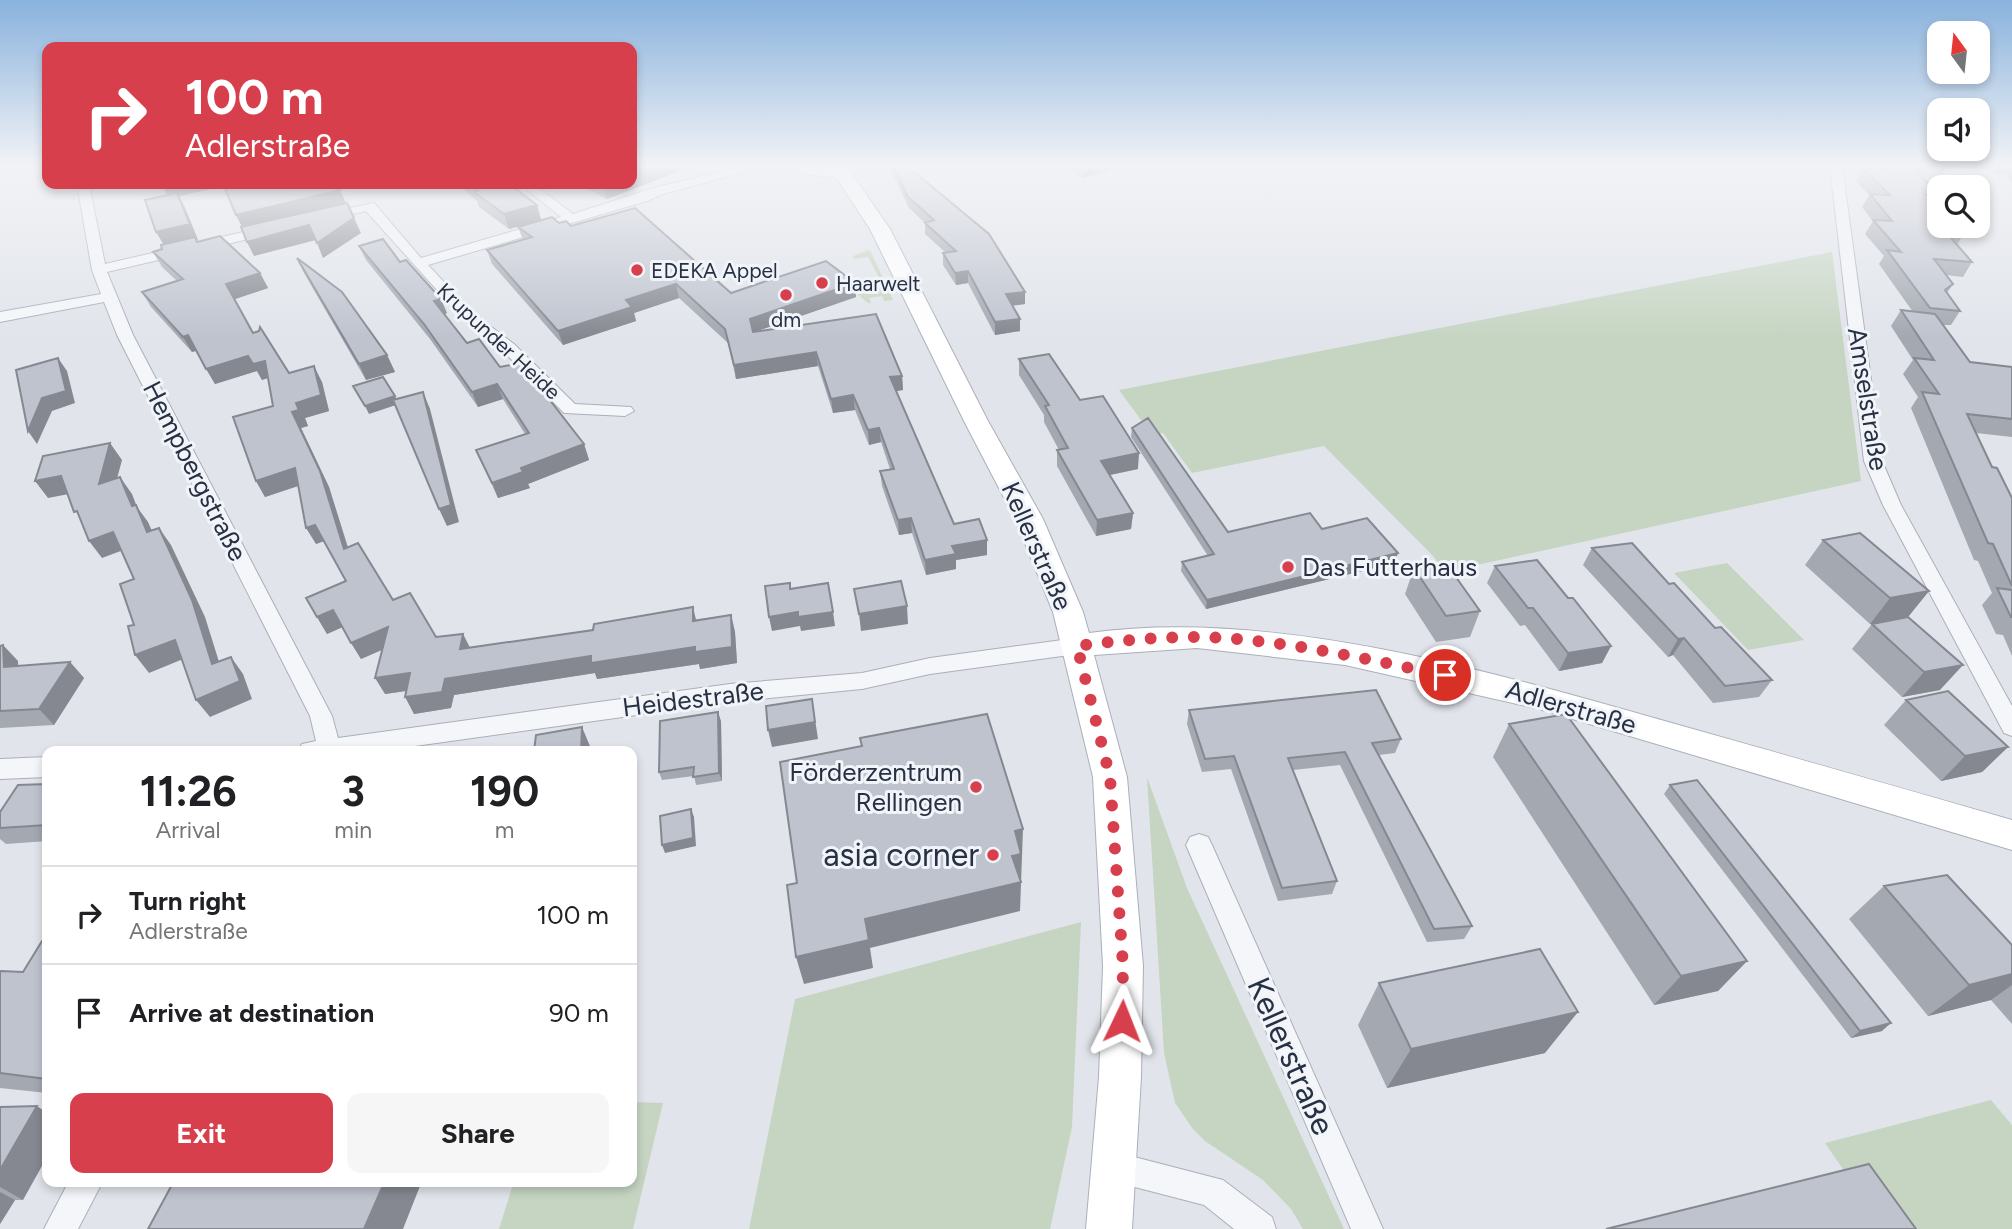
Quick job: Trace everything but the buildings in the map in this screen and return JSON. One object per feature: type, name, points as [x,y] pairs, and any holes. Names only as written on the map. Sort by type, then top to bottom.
[{"type":"main road","name":"Kellerstraße","points":[[877,223],[976,421],[1030,519],[1068,612],[1110,777],[1123,966],[1115,1168],[1109,1229]]},
{"type":"main road","name":"Adlerstraße","points":[[1077,646],[1120,640],[1197,637],[1345,654],[1539,697],[2012,835]]},
{"type":"street","name":"Hempbergstraße","points":[[90,223],[99,270],[108,297],[321,716],[323,746]]},
{"type":"street","name":"Krupunder Heide","points":[[384,223],[468,316],[508,347],[570,409],[625,411]]},
{"type":"street","name":"Krupunder Heide","points":[[418,263],[557,223]]},
{"type":"street","name":"Amselstraße","points":[[1843,223],[1873,461],[1892,505],[2012,727]]},
{"type":"street","points":[[99,270],[282,227]]},
{"type":"street","points":[[0,317],[108,297]]},
{"type":"street","name":"Heidestraße","points":[[351,746],[730,692],[862,681],[930,666],[1077,646]]},
{"type":"street","points":[[0,769],[42,766]]},
{"type":"street","name":"Kellerstraße","points":[[1199,845],[1367,1229]]},
{"type":"street","points":[[1115,1168],[1212,1191],[1260,1229]]},
{"type":"street","points":[[60,1229],[84,1187]]},
{"type":"green space","points":[[869,250],[893,300],[884,301],[882,296],[869,298],[871,303],[868,303],[856,293],[884,287],[868,257],[854,259],[853,256]]},
{"type":"green space","points":[[1832,252],[1861,481],[1445,572],[1433,556],[1324,446],[1192,473],[1163,433],[1152,435],[1119,390]]},
{"type":"green space","points":[[1727,563],[1804,640],[1748,650],[1674,573]]},
{"type":"green space","points":[[1147,777],[1187,888],[1344,1229],[1303,1229],[1291,1209],[1263,1180],[1205,1141],[1175,1103],[1164,1053]]},
{"type":"green space","points":[[1081,922],[1072,1127],[1050,1229],[749,1229],[795,999]]},
{"type":"green space","points":[[1991,1100],[2012,1125],[2012,1229],[1884,1229],[1825,1143]]},
{"type":"green space","points":[[637,1102],[663,1103],[633,1229],[499,1229],[512,1187],[637,1187]]},
{"type":"place","name":"EDEKA Appel","points":[[637,270]]},
{"type":"place","name":"Haarwelt","points":[[822,283]]},
{"type":"place","name":"dm","points":[[786,295]]},
{"type":"place","name":"Das Futterhaus","points":[[1288,567]]},
{"type":"place","name":"Förderzentrum Rellingen","points":[[976,787]]},
{"type":"place","name":"asia corner","points":[[993,855]]},
{"type":"route","points":[[1122,1021],[1123,966],[1110,777],[1077,646],[1120,640],[1197,637],[1269,643],[1345,654],[1445,675]]}]
